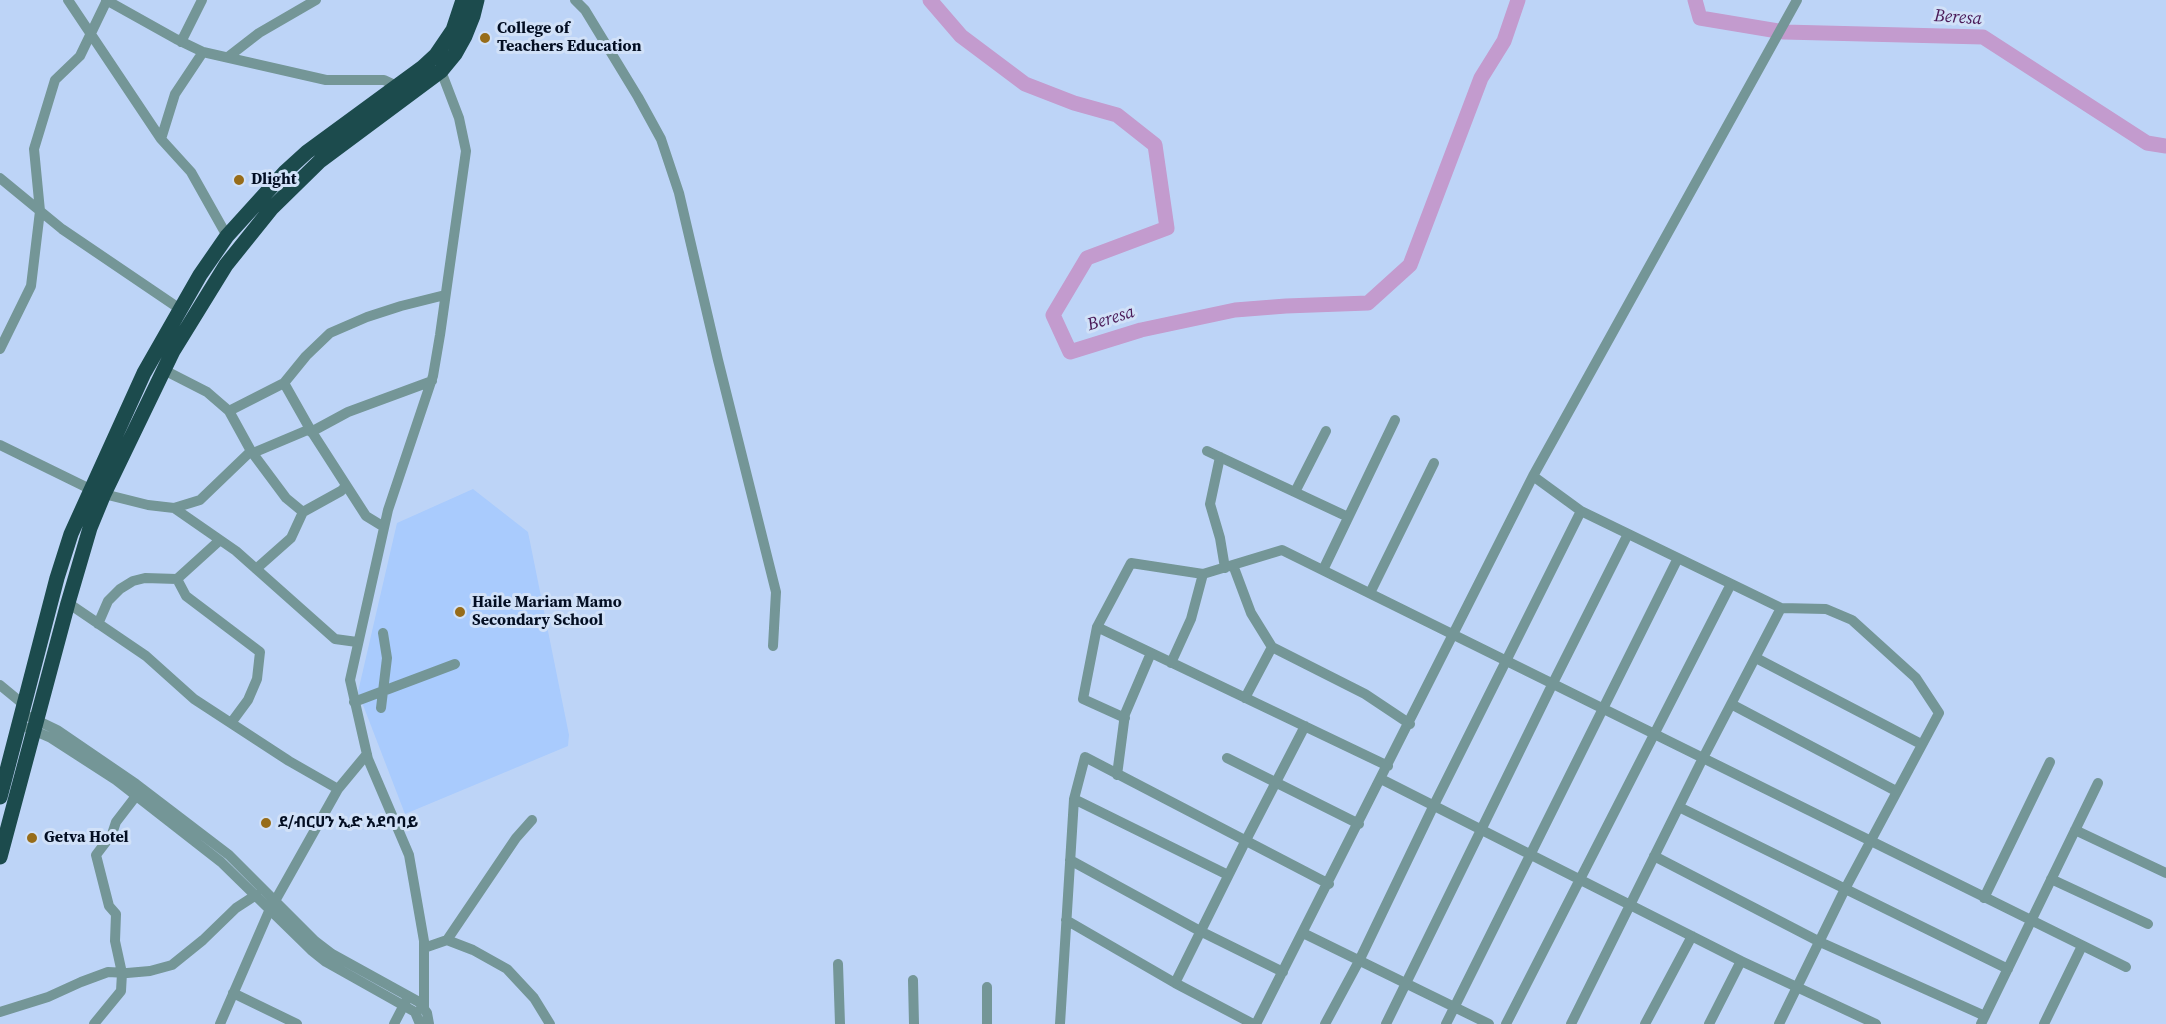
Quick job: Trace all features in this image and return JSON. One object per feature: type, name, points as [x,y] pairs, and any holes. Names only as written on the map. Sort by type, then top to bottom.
[{"type":"highway","points":[[0,856],[57,578],[71,534],[97,492],[173,351],[226,265],[271,209],[320,161],[401,92],[445,43],[453,30],[463,0]]},
{"type":"highway","points":[[0,797],[68,603],[90,528],[97,492],[144,373],[200,275],[227,236],[264,194],[307,152],[401,92],[441,71],[455,54],[465,36],[477,0]]},
{"type":"street","points":[[68,0],[161,139],[190,172],[227,236]]},
{"type":"street","points":[[0,349],[31,286],[40,211],[34,149],[55,80],[80,56],[106,0],[203,52],[326,80],[384,80],[401,92]]},
{"type":"street","points":[[181,42],[202,0]]},
{"type":"street","points":[[228,57],[259,33],[316,0]]},
{"type":"street","points":[[575,0],[589,17],[661,139],[679,194],[776,592],[773,646]]},
{"type":"street","points":[[1066,920],[1175,983],[1255,1024],[1329,884],[1533,476],[1797,0]]},
{"type":"street","points":[[161,139],[175,94],[203,52]]},
{"type":"street","points":[[424,1008],[424,948],[410,855],[367,754],[350,680],[388,510],[432,381],[445,295],[466,151],[459,118],[441,71]]},
{"type":"street","points":[[0,178],[62,229],[180,309]]},
{"type":"street","points":[[229,411],[284,383],[306,356],[330,333],[401,306],[445,295]]},
{"type":"street","points":[[164,370],[207,392],[229,411],[252,452],[286,498],[303,512]]},
{"type":"street","points":[[0,445],[97,492],[148,506],[174,508],[200,500],[252,452],[310,431],[348,412],[432,381]]},
{"type":"street","points":[[284,383],[310,431],[366,516],[384,527]]},
{"type":"street","points":[[1323,570],[1395,420]]},
{"type":"street","points":[[1295,492],[1326,431]]},
{"type":"street","points":[[1207,451],[1348,516]]},
{"type":"street","points":[[1220,457],[1210,504],[1229,566],[1251,613],[1272,647],[1365,694],[1410,723]]},
{"type":"street","points":[[1370,593],[1434,463]]},
{"type":"street","points":[[1533,476],[1581,511],[1781,608],[1826,609],[1852,620],[1916,678],[1939,713],[1845,889],[1779,1024]]},
{"type":"street","points":[[256,569],[291,538],[303,512],[346,486]]},
{"type":"street","points":[[174,508],[256,569],[335,639],[357,642]]},
{"type":"street","points":[[1325,1024],[1359,961],[1581,511]]},
{"type":"street","points":[[1386,1024],[1553,683],[1629,534]]},
{"type":"street","points":[[98,624],[108,601],[120,589],[133,581],[145,578],[177,579],[220,540]]},
{"type":"street","points":[[1125,718],[1083,699],[1097,627],[1131,563],[1203,574],[1282,550],[2126,967]]},
{"type":"street","points":[[1446,1024],[1678,558]]},
{"type":"street","points":[[1171,663],[1191,619],[1203,574]]},
{"type":"street","points":[[177,579],[186,596],[260,652],[257,679],[248,700],[231,723]]},
{"type":"street","points":[[1506,1024],[1731,584]]},
{"type":"street","points":[[68,603],[146,656],[194,699],[289,761],[338,789]]},
{"type":"street","points":[[1571,1024],[1703,758],[1781,608]]},
{"type":"street","points":[[1097,627],[1388,766]]},
{"type":"street","points":[[381,708],[387,658],[383,633]]},
{"type":"street","points":[[1245,698],[1272,647]]},
{"type":"street","points":[[1117,775],[1125,718],[1151,653]]},
{"type":"street","points":[[1756,658],[1921,744]]},
{"type":"street","points":[[354,702],[455,664]]},
{"type":"street","points":[[0,685],[27,719],[51,738],[116,780],[221,862],[256,895],[273,905]]},
{"type":"street","points":[[1731,705],[1896,791]]},
{"type":"street","points":[[27,719],[57,730],[136,784],[229,855],[273,905],[293,934],[326,962],[406,1000],[419,1002],[427,1012],[429,1024]]},
{"type":"street","points":[[1175,983],[1305,726]]},
{"type":"street","points":[[220,1024],[273,905],[338,789],[367,754]]},
{"type":"street","points":[[1060,1024],[1074,799],[1085,758],[1329,884]]},
{"type":"street","points":[[1227,758],[1359,824]]},
{"type":"street","points":[[1984,898],[2050,762]]},
{"type":"street","points":[[1382,779],[1861,1021],[1876,1024]]},
{"type":"street","points":[[1654,856],[1820,942],[1983,1020],[2098,783]]},
{"type":"street","points":[[94,1024],[121,991],[122,973],[115,941],[116,914],[109,906],[96,855],[112,834],[116,822],[136,796]]},
{"type":"street","points":[[1074,799],[1228,875]]},
{"type":"street","points":[[1679,807],[2008,969]]},
{"type":"street","points":[[424,948],[447,940],[516,838],[532,820]]},
{"type":"street","points":[[2075,830],[2166,873]]},
{"type":"street","points":[[1070,860],[1200,932],[1283,972]]},
{"type":"street","points":[[2051,879],[2148,924]]},
{"type":"street","points":[[0,1012],[48,997],[108,972],[150,971],[172,965],[204,940],[236,909],[256,895]]},
{"type":"street","points":[[1303,933],[1489,1024]]},
{"type":"street","points":[[1645,1024],[1692,936]]},
{"type":"street","points":[[447,940],[473,950],[507,969],[534,998],[550,1024]]},
{"type":"street","points":[[2044,1024],[2082,946]]},
{"type":"street","points":[[1709,1024],[1741,961]]},
{"type":"street","points":[[838,964],[840,1024]]},
{"type":"street","points":[[913,980],[914,1024]]},
{"type":"street","points":[[987,987],[987,1024]]},
{"type":"street","points":[[233,993],[297,1024]]},
{"type":"street","points":[[394,1024],[406,1000]]},
{"type":"street","points":[[406,1000],[420,1024]]},
{"type":"shaded area","name":"Haile Mariam Mamo Secondary School","points":[[473,489],[528,532],[569,735],[568,746],[405,814],[358,692],[397,523]]},
{"type":"waterway","name":"Beresa","points":[[930,0],[961,36],[1025,84],[1074,103],[1117,115],[1155,145],[1167,228],[1087,258],[1053,315],[1070,352],[1141,330],[1235,310],[1368,303],[1410,265],[1481,78],[1504,41],[1518,0]]},
{"type":"waterway","name":"Beresa","points":[[1695,0],[1700,18],[1784,32],[1983,37],[2147,143],[2166,146]]},
{"type":"place","name":"College of Teachers Education","points":[[485,38]]},
{"type":"place","name":"Dlight","points":[[239,180]]},
{"type":"place","name":"Haile Mariam Mamo Secondary School","points":[[460,612]]},
{"type":"place","name":"ደ/ብርሀን ኢድ አደባባይ","points":[[266,823]]},
{"type":"place","name":"Getva Hotel","points":[[32,838]]}]
